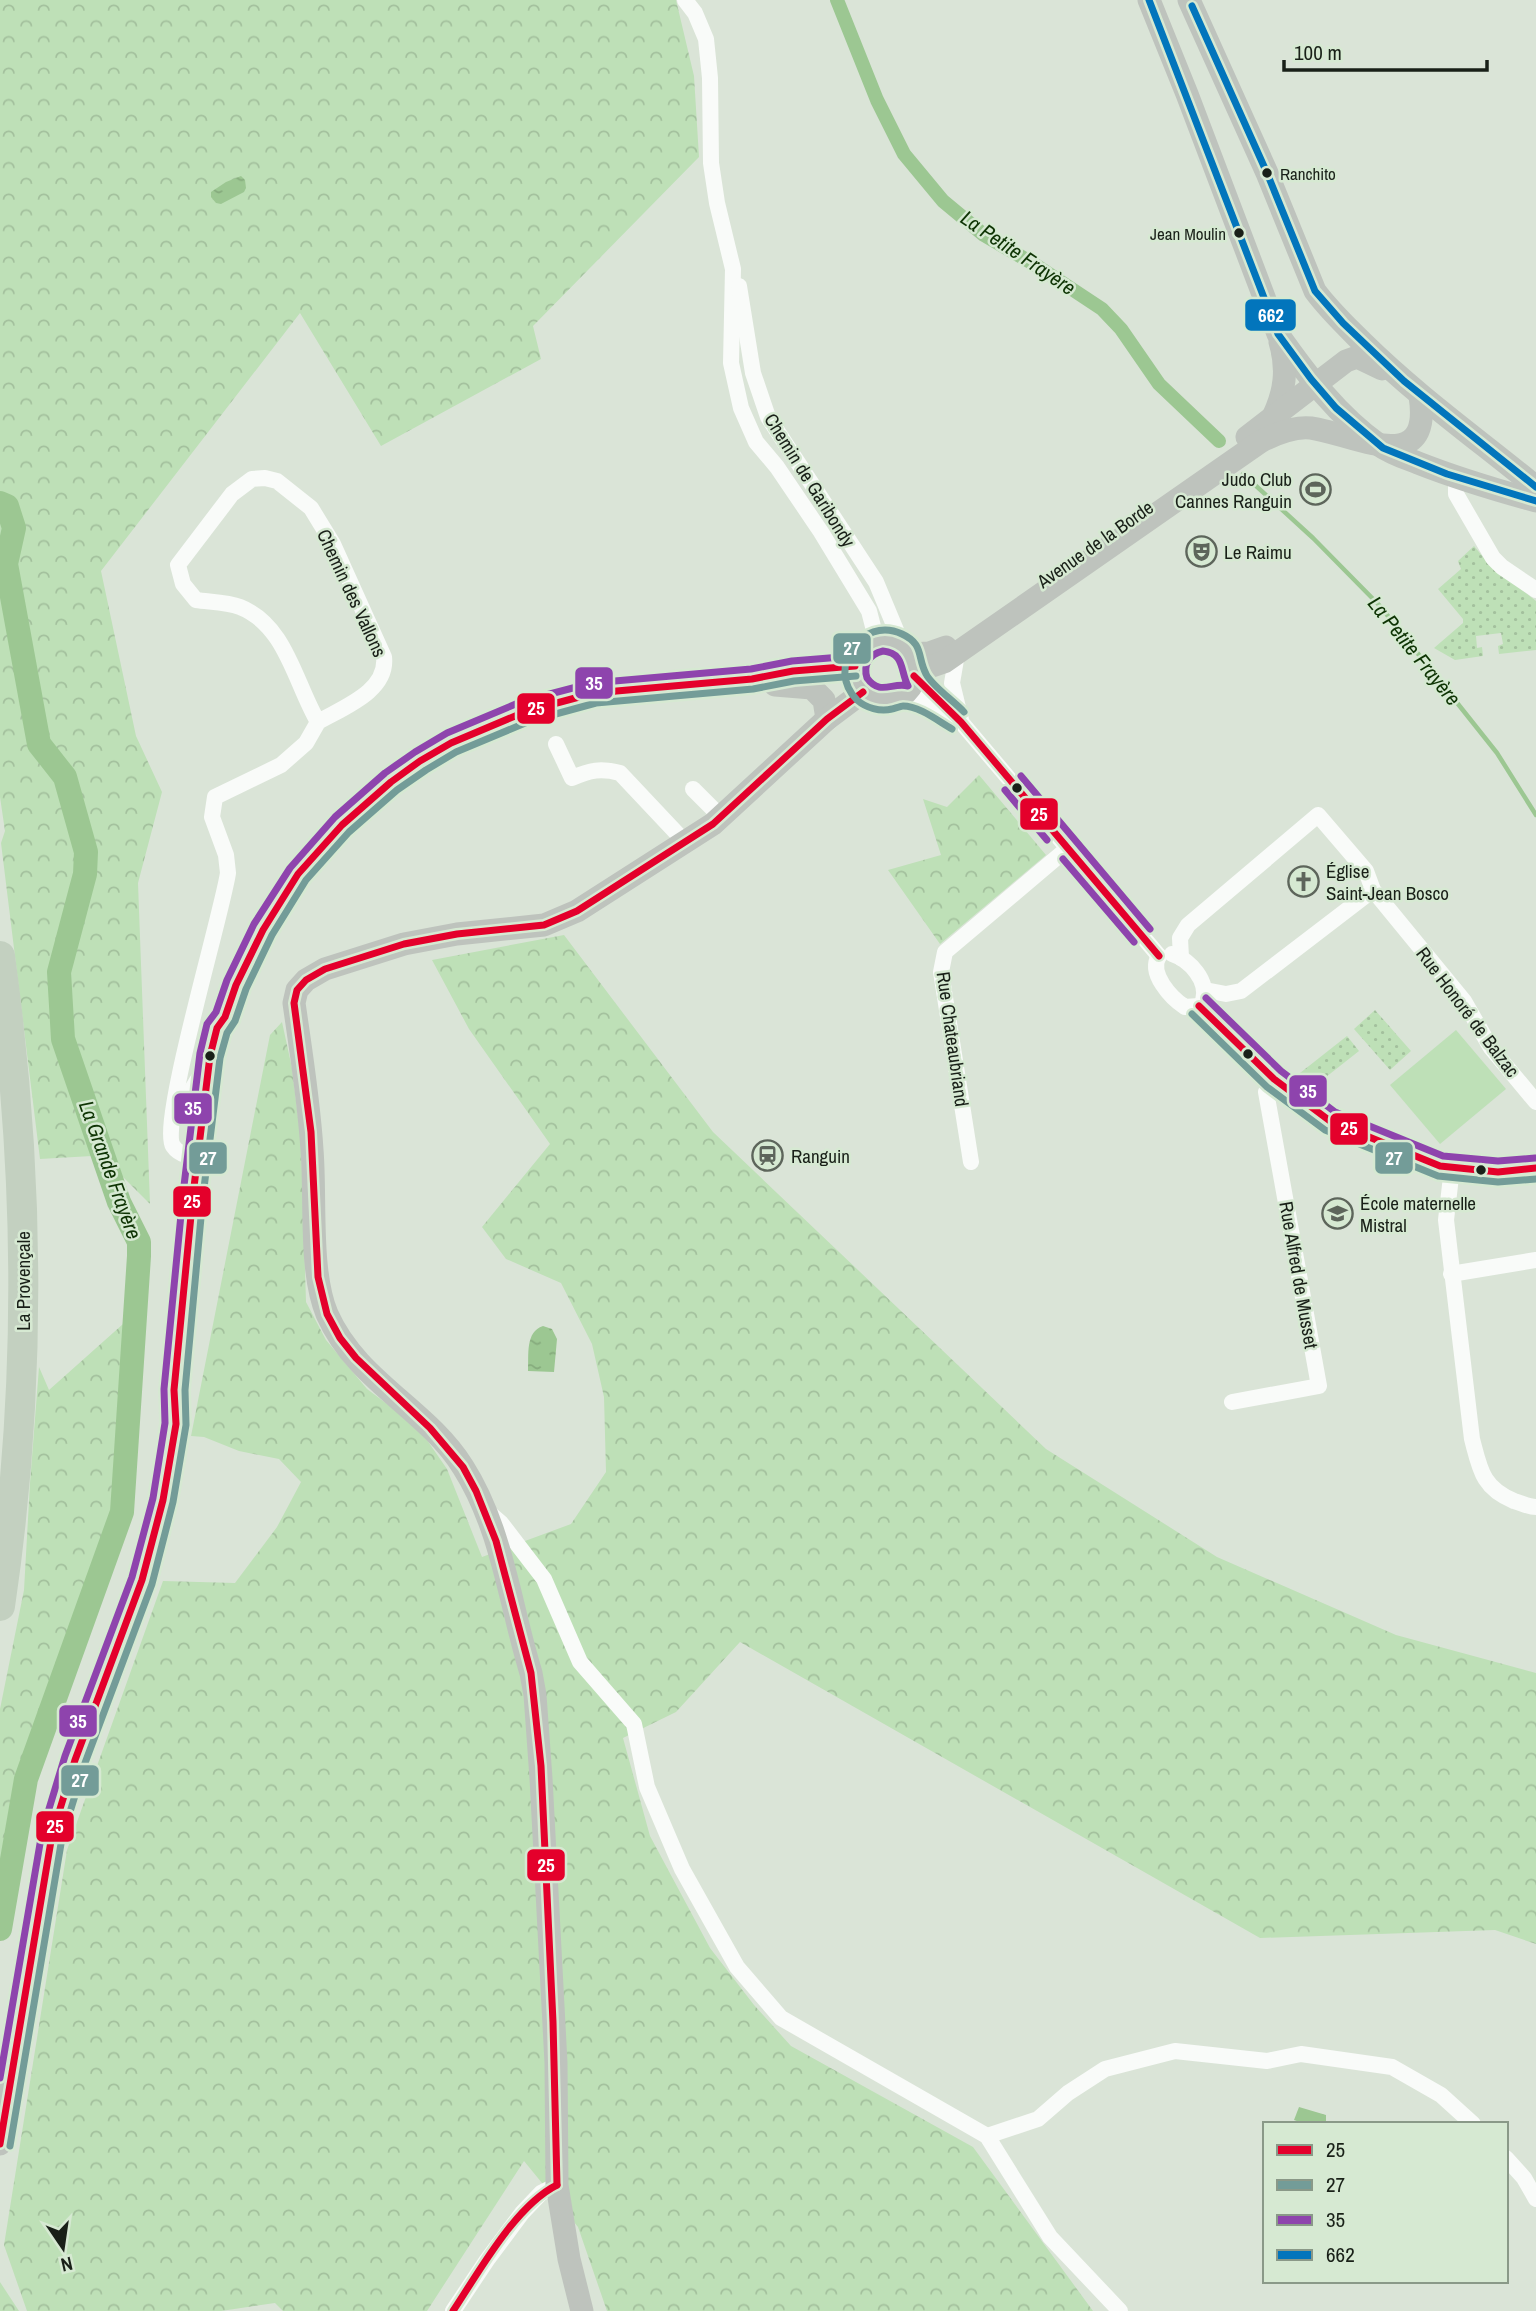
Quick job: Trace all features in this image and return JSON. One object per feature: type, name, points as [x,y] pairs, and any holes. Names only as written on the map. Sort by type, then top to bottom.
[{"type":"highway","name":"La Provençale","points":[[0,956],[17,1115],[25,1271],[19,1435],[12,1528],[0,1606]]},
{"type":"street","name":"Chemin de Garibondy","points":[[685,0],[695,13],[706,39],[710,78],[711,163],[716,203],[740,291],[753,373],[768,417],[876,582],[896,630],[902,664]]},
{"type":"street","points":[[1149,0],[1278,334],[1284,355],[1285,375],[1283,391],[1273,416]]},
{"type":"street","points":[[1189,0],[1267,173],[1315,290],[1326,306],[1420,396],[1536,486]]},
{"type":"street","name":"Chemin de Garibondy","points":[[733,269],[731,363],[741,408],[756,442],[777,467],[821,532],[902,664]]},
{"type":"street","points":[[1278,334],[1315,384],[1336,407],[1378,444],[1405,458],[1457,477],[1536,501]]},
{"type":"street","name":"Avenue de la Borde","points":[[902,664],[945,648],[1204,469],[1346,360],[1357,357],[1398,377]]},
{"type":"street","points":[[902,664],[887,701],[878,700],[863,692],[856,680],[855,666],[862,651],[902,664],[944,662],[1259,442],[1275,434],[1309,428],[1378,444],[1405,444],[1414,438],[1421,427],[1423,416],[1420,396]]},
{"type":"street","points":[[1457,477],[1456,494],[1493,558],[1536,590]]},
{"type":"street","name":"Chemin des Vallons","points":[[170,1128],[183,1060],[228,873],[226,855],[212,817],[215,797],[281,765],[306,743],[318,722],[377,684],[386,670],[384,657],[333,544],[311,508],[277,481],[252,479],[232,494],[178,565],[183,584],[196,600],[239,606],[267,623],[318,722]]},
{"type":"street","points":[[957,654],[952,683],[961,722]]},
{"type":"street","points":[[902,664],[922,701],[961,722],[1159,956]]},
{"type":"street","points":[[204,1158],[182,1154],[173,1147],[170,1128],[203,1075],[217,1028],[225,1017],[236,985],[263,930],[298,874],[342,825],[391,782],[452,743],[495,724],[564,700],[594,693],[752,679],[793,671],[855,666]]},
{"type":"street","points":[[752,679],[767,685],[812,688],[824,700],[827,719]]},
{"type":"street","points":[[582,2311],[569,2259],[557,2185],[556,2063],[535,1695],[531,1673],[499,1551],[485,1509],[463,1467],[438,1434],[387,1391],[345,1347],[327,1312],[319,1279],[312,1151],[294,1003],[297,990],[306,980],[325,969],[404,944],[457,934],[544,925],[577,911],[721,817],[827,719],[863,692]]},
{"type":"street","points":[[556,744],[572,778],[590,770],[605,769],[620,773],[685,842]]},
{"type":"street","points":[[693,789],[721,817]]},
{"type":"street","name":"Rue Honoré de Balzac","points":[[1181,958],[1180,938],[1188,925],[1318,815],[1366,871],[1373,890],[1464,1001],[1491,1048],[1536,1102]]},
{"type":"street","name":"Rue Chateaubriand","points":[[971,1162],[941,972],[945,953],[1068,849]]},
{"type":"street","points":[[1205,990],[1226,994],[1241,991],[1373,890]]},
{"type":"street","points":[[1167,954],[1181,958],[1196,972],[1205,990],[1199,1006],[1185,1007],[1167,991],[1156,968],[1159,956],[1167,954]]},
{"type":"street","points":[[1199,1006],[1273,1079],[1330,1121],[1432,1164],[1498,1172],[1536,1168]]},
{"type":"street","points":[[204,1158],[226,1040],[225,1017]]},
{"type":"street","points":[[183,1060],[185,1075],[190,1080],[203,1075]]},
{"type":"street","points":[[0,2144],[52,1835],[75,1760],[145,1572],[163,1500],[176,1424],[185,1390],[204,1158],[203,1075]]},
{"type":"street","name":"Rue Alfred de Musset","points":[[1232,1402],[1319,1386],[1266,1092],[1273,1079]]},
{"type":"street","points":[[1452,1168],[1446,1220],[1472,1439],[1481,1471],[1498,1494],[1536,1507]]},
{"type":"street","points":[[1451,1274],[1536,1260]]},
{"type":"street","points":[[485,1509],[501,1523],[544,1578],[580,1662],[634,1724],[647,1787],[682,1869],[737,1967],[781,2018],[986,2136],[1051,2237],[1120,2311]]},
{"type":"street","points":[[986,2136],[1038,2119],[1068,2093],[1105,2069],[1175,2051],[1267,2061],[1301,2054],[1392,2067],[1441,2095],[1471,2122]]},
{"type":"street","points":[[1508,2160],[1524,2178],[1536,2199]]},
{"type":"street","points":[[453,2311],[522,2213],[541,2193],[557,2185]]},
{"type":"green space","points":[[0,0],[676,0],[694,76],[699,157],[533,326],[541,359],[381,446],[300,313],[101,571],[136,736],[162,792],[138,883],[150,1204],[115,1169],[92,1156],[40,1159],[1,843],[5,831],[0,797]]},
{"type":"green space","points":[[1474,546],[1488,563],[1536,601],[1536,650],[1499,654],[1498,646],[1503,644],[1501,633],[1476,636],[1477,648],[1482,647],[1483,656],[1455,660],[1434,648],[1463,623],[1463,619],[1438,589],[1461,569],[1458,561]]},
{"type":"green space","points":[[979,775],[1046,855],[940,944],[888,870],[941,855],[923,799],[947,807]]},
{"type":"green space","points":[[564,935],[713,1132],[1046,1449],[1217,1557],[1396,1635],[1536,1673],[1536,1944],[1495,1930],[1260,1938],[740,1642],[676,1712],[623,1738],[650,1836],[710,1948],[754,2005],[791,2046],[973,2147],[1093,2311],[607,2311],[578,2227],[524,2161],[427,2311],[283,2311],[275,2303],[221,2311],[27,2311],[4,2245],[67,1850],[163,1581],[235,1583],[277,1527],[301,1482],[279,1459],[239,1451],[204,1437],[191,1436],[270,1035],[282,1022],[292,1068],[301,1142],[306,1302],[326,1340],[367,1389],[418,1427],[447,1469],[482,1557],[571,1524],[606,1472],[604,1397],[592,1344],[561,1283],[506,1259],[482,1227],[550,1144],[469,1029],[432,960]]},
{"type":"green space","points":[[1375,1010],[1411,1051],[1390,1070],[1354,1029]]},
{"type":"green space","points":[[1456,1030],[1506,1089],[1440,1144],[1390,1085]]},
{"type":"green space","points":[[1347,1036],[1359,1051],[1312,1088],[1300,1073]]},
{"type":"green space","points":[[132,1316],[110,1527],[13,1806],[0,1882],[0,1709],[24,1590],[39,1367],[49,1390]]},
{"type":"green space","points":[[0,2282],[19,2311],[0,2311]]},
{"type":"water","points":[[241,176],[245,180],[244,192],[221,204],[216,203],[211,192]]},
{"type":"water","points":[[543,1326],[552,1329],[557,1339],[554,1372],[528,1371],[528,1351],[533,1333]]},
{"type":"water","points":[[1299,2107],[1326,2115],[1326,2122],[1294,2120]]},
{"type":"waterway","name":"La Petite Frayère","points":[[837,0],[877,100],[904,154],[943,201],[984,235],[1102,309],[1121,329],[1159,384],[1219,441]]},
{"type":"waterway","name":"La Petite Frayère","points":[[1243,474],[1313,538],[1380,606],[1497,753],[1536,815]]},
{"type":"waterway","name":"La Grande Frayère","points":[[0,503],[7,506],[14,528],[6,564],[39,744],[65,777],[86,852],[85,874],[59,972],[63,1039],[119,1202],[139,1242],[122,1512],[26,1779],[0,1929]]},
{"type":"transit line","name":"662","points":[[1149,0],[1278,334],[1311,379],[1336,408],[1383,448],[1447,474],[1536,501]]},
{"type":"transit line","name":"662","points":[[1192,6],[1267,173],[1315,291],[1343,323],[1404,381],[1536,487]]},
{"type":"transit line","name":"27","points":[[952,729],[915,708],[903,706],[878,710],[857,700],[848,687],[845,674],[852,648],[862,638],[874,632],[887,630],[902,634],[914,642],[929,679],[964,712]]},
{"type":"transit line","name":"35","points":[[883,651],[890,652],[898,659],[908,686],[881,687],[867,678],[868,661],[883,651]]},
{"type":"transit line","name":"35","points":[[0,2078],[42,1832],[65,1756],[132,1577],[153,1498],[165,1423],[164,1389],[200,1053],[207,1024],[216,1012],[227,980],[254,924],[290,868],[335,817],[385,773],[447,733],[523,701],[592,683],[751,669],[792,661],[854,656]]},
{"type":"transit line","name":"25","points":[[0,2144],[52,1835],[75,1760],[142,1580],[163,1500],[176,1424],[174,1390],[210,1056],[217,1028],[225,1017],[236,985],[263,930],[298,874],[342,825],[391,782],[451,743],[527,711],[594,693],[752,679],[793,671],[855,666]]},
{"type":"transit line","name":"27","points":[[10,2146],[62,1838],[85,1763],[152,1584],[173,1502],[186,1425],[185,1390],[203,1196],[220,1058],[227,1033],[235,1021],[246,989],[272,935],[306,880],[349,832],[397,790],[456,752],[530,721],[596,703],[753,689],[794,681],[856,676]]},
{"type":"transit line","name":"25","points":[[914,676],[961,722],[1159,956]]},
{"type":"transit line","name":"25","points":[[557,2185],[553,2022],[541,1766],[531,1673],[496,1541],[463,1467],[430,1428],[356,1358],[340,1338],[327,1314],[318,1277],[311,1132],[294,1003],[297,990],[306,980],[325,969],[404,944],[457,934],[544,925],[577,911],[713,824],[827,719],[863,692]]},
{"type":"transit line","name":"35","points":[[1021,776],[1150,929]]},
{"type":"transit line","name":"35","points":[[1005,790],[1047,840]]},
{"type":"transit line","name":"35","points":[[1063,859],[1134,942]]},
{"type":"transit line","name":"35","points":[[1206,998],[1281,1071],[1335,1112],[1443,1156],[1498,1161],[1535,1158]]},
{"type":"transit line","name":"25","points":[[1199,1006],[1274,1079],[1330,1121],[1440,1166],[1498,1172],[1536,1168]]},
{"type":"transit line","name":"27","points":[[1192,1014],[1267,1087],[1325,1130],[1438,1176],[1498,1182],[1536,1179]]},
{"type":"transit line","name":"25","points":[[453,2311],[512,2224],[527,2208],[557,2185]]},
{"type":"place","name":"Ranchito","points":[[1267,173]]},
{"type":"place","name":"Jean Moulin","points":[[1239,233]]},
{"type":"place","name":"Judo Club Cannes Ranguin","points":[[1315,490]]},
{"type":"place","name":"Le Raimu","points":[[1201,552]]},
{"type":"place","name":"Église Saint-Jean Bosco","points":[[1303,882]]},
{"type":"place","name":"Ranguin","points":[[768,1156]]},
{"type":"place","name":"École maternelle Mistral","points":[[1337,1214]]}]
